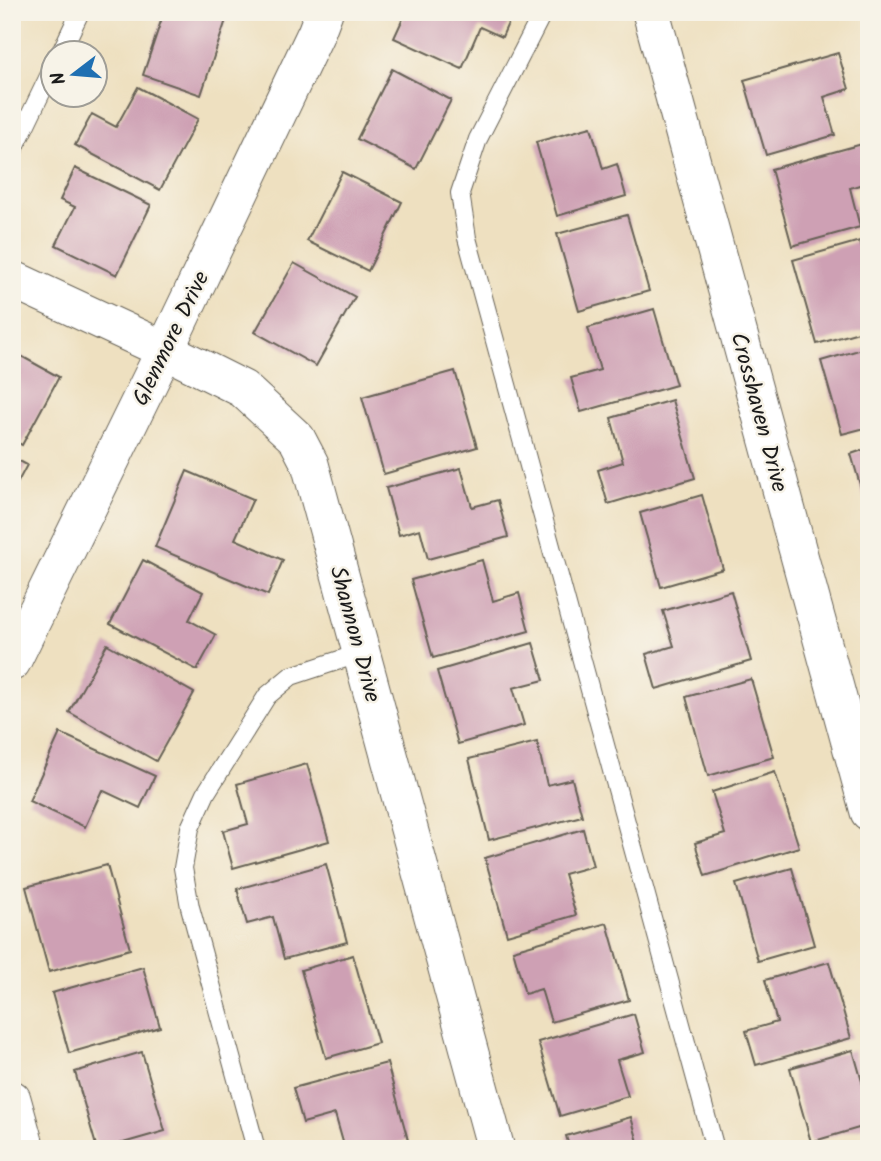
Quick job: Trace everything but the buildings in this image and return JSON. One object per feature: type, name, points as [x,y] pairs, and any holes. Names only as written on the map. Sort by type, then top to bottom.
[{"type":"street","name":"Glenmore Drive","points":[[12,662],[165,350],[324,12]]},
{"type":"street","name":"Crosshaven Drive","points":[[651,12],[869,812]]},
{"type":"street","name":"Shannon Drive","points":[[12,279],[243,389],[297,439],[310,464],[496,1149]]},
{"type":"street","points":[[12,1099],[26,1149]]},
{"type":"lane","points":[[68,38],[80,12]]},
{"type":"lane","points":[[543,12],[478,139],[460,193],[467,238],[715,1149]]},
{"type":"lane","points":[[12,153],[38,99]]},
{"type":"lane","points":[[256,1149],[190,907],[183,868],[190,828],[206,793],[267,696],[291,676],[362,653]]}]
